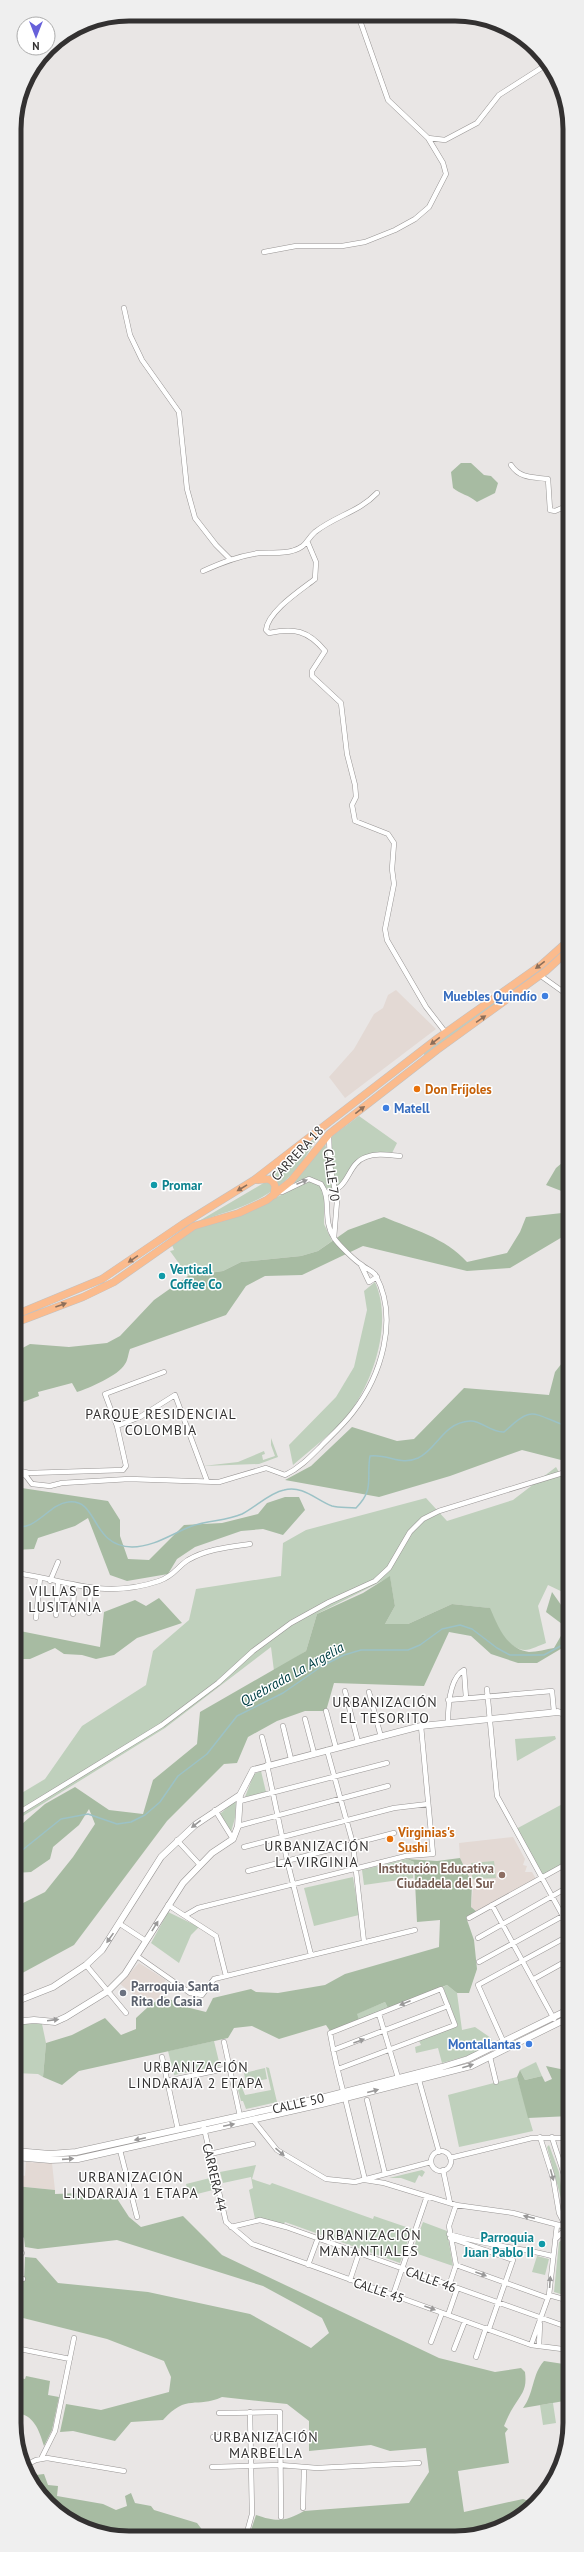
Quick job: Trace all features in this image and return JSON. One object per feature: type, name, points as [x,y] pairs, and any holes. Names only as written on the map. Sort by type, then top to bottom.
[{"type":"main road","name":"CARRERA 18","points":[[21,1313],[102,1279],[183,1224],[254,1180],[446,1033],[541,965],[563,945]]},
{"type":"main road","name":"CARRERA 18","points":[[21,1321],[83,1297],[114,1282],[188,1229],[238,1213],[267,1200],[300,1171],[314,1150],[329,1134],[438,1050],[541,976],[563,956]]},
{"type":"main road","points":[[254,1180],[269,1178],[272,1180],[276,1189],[274,1195]]},
{"type":"main road","points":[[21,2021],[34,2020],[55,2022],[66,2017],[108,1991],[125,1974],[168,1905],[200,1865],[212,1852],[233,1839],[238,1826],[240,1798],[253,1770],[290,1759],[421,1726],[554,1712],[563,1714]]},
{"type":"main road","points":[[21,2000],[53,1987],[86,1965],[102,1950],[120,1924],[161,1857],[177,1840],[215,1810],[240,1798]]},
{"type":"main road","name":"CALLE 50","points":[[21,2152],[50,2154],[76,2152],[178,2130],[254,2121],[344,2095],[418,2076],[468,2059],[563,2014]]},
{"type":"main road","name":"CALLE 50","points":[[418,2076],[471,2066],[563,2020]]},
{"type":"main road","name":"CALLE 50","points":[[21,2158],[50,2160],[71,2159],[120,2150],[240,2116],[344,2095]]},
{"type":"street","points":[[264,252],[296,246],[342,246],[365,242],[395,230],[415,219],[429,207],[446,174],[443,163],[428,138],[388,100],[360,21]]},
{"type":"street","points":[[428,138],[444,140],[477,123],[500,95],[543,67]]},
{"type":"street","points":[[124,308],[130,335],[142,360],[179,412],[187,489],[195,518],[216,545],[230,559]]},
{"type":"street","points":[[511,465],[515,471],[528,478],[548,479],[550,510],[555,511],[563,508]]},
{"type":"street","points":[[203,571],[230,559],[259,553],[282,553],[303,547],[308,543],[314,533],[340,517],[365,505],[377,493]]},
{"type":"street","points":[[308,543],[316,562],[316,579],[271,617],[266,630],[268,633],[297,630],[314,639],[325,651],[312,671],[312,676],[341,703],[346,754],[355,785],[352,815],[355,821],[388,834],[394,844],[392,868],[394,884],[386,936],[390,947],[422,1001],[446,1033]]},
{"type":"street","points":[[541,976],[563,992]]},
{"type":"street","name":"CALLE 70","points":[[329,1134],[330,1165],[337,1201],[334,1239]]},
{"type":"street","points":[[326,1192],[336,1191],[348,1178],[354,1166],[365,1157],[380,1154],[400,1156]]},
{"type":"street","points":[[21,1474],[32,1484],[42,1486],[129,1479],[228,1481],[266,1468],[274,1469],[285,1475],[300,1466],[354,1411],[376,1374],[384,1341],[387,1310],[376,1274],[361,1265],[334,1239],[326,1223],[326,1192],[321,1184],[309,1179],[267,1200]]},
{"type":"street","points":[[361,1265],[369,1282],[377,1277]]},
{"type":"street","points":[[21,1471],[29,1473],[123,1470],[126,1466],[117,1426],[106,1394],[164,1372]]},
{"type":"street","points":[[117,1426],[140,1417],[176,1395],[207,1481]]},
{"type":"street","points":[[21,1811],[162,1725],[218,1683],[253,1651],[291,1623],[329,1602],[375,1582],[383,1575],[410,1532],[423,1519],[439,1511],[563,1473]]},
{"type":"street","points":[[21,1574],[90,1589],[120,1589],[150,1583],[172,1575],[186,1561],[206,1552],[250,1544]]},
{"type":"street","points":[[50,1581],[58,1562]]},
{"type":"street","points":[[36,1618],[40,1578]]},
{"type":"street","points":[[56,1615],[58,1582]]},
{"type":"street","points":[[73,1614],[74,1585]]},
{"type":"street","points":[[89,1613],[90,1589]]},
{"type":"street","points":[[448,1723],[448,1700],[459,1675],[464,1670],[466,1698]]},
{"type":"street","points":[[479,1962],[562,1916],[497,1796],[487,1689]]},
{"type":"street","points":[[345,1691],[358,1742]]},
{"type":"street","points":[[448,1700],[552,1691],[554,1712]]},
{"type":"street","points":[[369,1692],[381,1737]]},
{"type":"street","points":[[326,1711],[336,1748]]},
{"type":"street","points":[[305,1719],[314,1753]]},
{"type":"street","points":[[283,1726],[290,1759]]},
{"type":"street","points":[[186,1916],[198,1908],[293,1884],[406,1856],[434,1854],[421,1726]]},
{"type":"street","points":[[262,1737],[287,1860],[311,1955]]},
{"type":"street","points":[[327,1750],[353,1844],[364,1942]]},
{"type":"street","points":[[240,1798],[273,1792],[387,1763]]},
{"type":"street","points":[[238,1826],[388,1786]]},
{"type":"street","points":[[244,1847],[394,1808],[428,1804]]},
{"type":"street","points":[[215,1810],[233,1839]]},
{"type":"street","points":[[248,1871],[394,1833]]},
{"type":"street","points":[[177,1840],[200,1865]]},
{"type":"street","points":[[469,1918],[563,1866]]},
{"type":"street","points":[[478,1938],[563,1890]]},
{"type":"street","points":[[168,1905],[216,1936],[226,1976]]},
{"type":"street","points":[[492,1905],[534,1979],[554,2018]]},
{"type":"street","points":[[120,1924],[146,1941]]},
{"type":"street","points":[[137,1956],[190,1993],[202,1995],[212,1981],[226,1976],[414,1930]]},
{"type":"street","points":[[504,2043],[478,1985],[563,1939]]},
{"type":"street","points":[[534,1979],[563,1963]]},
{"type":"street","points":[[86,1965],[126,2013]]},
{"type":"street","points":[[338,2069],[455,2025],[441,1989],[330,2032],[333,2050],[365,2180]]},
{"type":"street","points":[[333,2050],[448,2006]]},
{"type":"street","points":[[379,2014],[386,2031],[399,2081]]},
{"type":"street","points":[[224,2042],[240,2116]]},
{"type":"street","points":[[162,2057],[178,2130]]},
{"type":"street","points":[[490,2057],[496,2082]]},
{"type":"street","points":[[167,2081],[229,2068]]},
{"type":"street","points":[[418,2076],[438,2152]]},
{"type":"street","points":[[367,2100],[385,2174]]},
{"type":"street","points":[[254,2121],[277,2150],[326,2179],[347,2183],[365,2180],[431,2162]]},
{"type":"street","name":"CARRERA 44","points":[[204,2127],[226,2222],[231,2227]]},
{"type":"street","points":[[552,2137],[563,2177]]},
{"type":"street","points":[[450,2158],[532,2138],[563,2138]]},
{"type":"street","points":[[540,2138],[553,2178],[559,2213],[563,2219]]},
{"type":"street","points":[[210,2154],[253,2144]]},
{"type":"street","points":[[120,2150],[137,2216]]},
{"type":"street","points":[[438,2152],[444,2152],[450,2158],[448,2167],[443,2170],[436,2170],[431,2162],[433,2155],[438,2152]]},
{"type":"street","points":[[443,2170],[450,2203]]},
{"type":"street","points":[[365,2180],[384,2183],[456,2205],[532,2217],[563,2226]]},
{"type":"street","points":[[393,2295],[404,2269],[427,2196]]},
{"type":"street","points":[[449,2286],[456,2265],[449,2226],[456,2205]]},
{"type":"street","name":"CALLE 46","points":[[231,2227],[260,2220],[318,2238],[498,2304],[563,2326]]},
{"type":"street","points":[[531,2345],[548,2296],[557,2225]]},
{"type":"street","name":"CALLE 45","points":[[231,2227],[261,2249],[488,2328],[531,2345],[563,2349]]},
{"type":"street","points":[[554,2241],[563,2232]]},
{"type":"street","points":[[450,2236],[484,2244],[519,2247],[552,2256]]},
{"type":"street","points":[[450,2236],[513,2260],[498,2304],[476,2357]]},
{"type":"street","points":[[308,2265],[318,2238]]},
{"type":"street","points":[[350,2280],[359,2253]]},
{"type":"street","points":[[456,2265],[563,2300]]},
{"type":"street","points":[[448,2315],[457,2289]]},
{"type":"street","points":[[431,2342],[442,2313]]},
{"type":"street","points":[[539,2346],[540,2318]]},
{"type":"street","points":[[454,2349],[465,2320]]},
{"type":"street","points":[[41,2458],[55,2431],[74,2338]]},
{"type":"street","points":[[21,2349],[70,2359]]},
{"type":"street","points":[[247,2531],[252,2514],[250,2412]]},
{"type":"street","points":[[219,2413],[280,2412],[281,2517]]},
{"type":"street","points":[[213,2437],[300,2436]]},
{"type":"street","points":[[29,2463],[41,2458],[124,2471]]},
{"type":"street","points":[[212,2466],[280,2465],[304,2467],[419,2463]]},
{"type":"street","points":[[303,2508],[304,2467]]},
{"type":"shaded area","points":[[396,990],[436,1029],[345,1098],[329,1077],[354,1049],[374,1014],[383,1008],[388,995]]},
{"type":"shaded area","name":"Institución Educativa Ciudadela del Sur","points":[[513,1837],[525,1859],[523,1865],[527,1866],[525,1872],[532,1872],[536,1879],[477,1912],[471,1907],[473,1888],[460,1858],[459,1843]]},
{"type":"shaded area","points":[[139,1963],[166,1980],[158,1992],[163,1995],[147,2005],[120,1984]]},
{"type":"shaded area","points":[[26,2162],[52,2163],[55,2190],[21,2187],[21,2175],[25,2176]]},
{"type":"green space","points":[[461,463],[471,463],[484,475],[491,476],[498,483],[495,493],[477,502],[453,488],[451,472]]},
{"type":"green space","points":[[563,948],[563,952],[545,969],[425,1056],[423,1053]]},
{"type":"green space","points":[[359,1116],[397,1143],[392,1153],[381,1152],[360,1158],[351,1166],[337,1187],[332,1166],[331,1137]]},
{"type":"green space","points":[[319,1135],[298,1169],[278,1187],[267,1177]]},
{"type":"green space","points":[[325,1142],[333,1189],[327,1189],[323,1183],[309,1177],[292,1184]]},
{"type":"green space","points":[[563,1162],[563,1192],[546,1185],[556,1168]]},
{"type":"green space","points":[[267,1181],[272,1185],[272,1191],[264,1196],[237,1209],[199,1221]]},
{"type":"green space","points":[[309,1181],[320,1185],[324,1193],[324,1224],[332,1241],[318,1251],[301,1256],[241,1262],[223,1271],[188,1276],[170,1251],[174,1250],[172,1245],[195,1229],[275,1198]]},
{"type":"green space","points":[[563,1202],[563,1237],[510,1268],[467,1271],[363,1246],[302,1275],[265,1276],[246,1286],[226,1315],[130,1349],[125,1364],[116,1373],[96,1385],[77,1392],[72,1383],[38,1392],[39,1396],[21,1403],[21,1349],[30,1344],[69,1347],[107,1343],[120,1336],[154,1300],[188,1276],[223,1271],[241,1262],[301,1256],[318,1251],[348,1230],[384,1217],[439,1240],[459,1254],[467,1262],[507,1253],[520,1232],[526,1217],[562,1213]]},
{"type":"green space","points":[[375,1282],[380,1297],[382,1330],[375,1363],[369,1379],[353,1408],[340,1424],[293,1465],[289,1445],[336,1397],[354,1367],[367,1310],[364,1291]]},
{"type":"green space","points":[[563,1362],[563,1460],[522,1450],[450,1476],[379,1497],[285,1480],[311,1466],[352,1427],[397,1441],[414,1439],[464,1388],[549,1395],[555,1372]]},
{"type":"green space","points":[[271,1438],[278,1457],[259,1464],[203,1466],[238,1462],[264,1451],[265,1454],[262,1455],[263,1460],[275,1456],[271,1445]]},
{"type":"green space","points":[[556,1467],[563,1479],[563,1592],[548,1585],[538,1606],[546,1643],[525,1650],[512,1645],[502,1634],[489,1608],[452,1604],[408,1624],[385,1624],[395,1606],[390,1577],[317,1614],[306,1651],[274,1671],[271,1647],[165,1728],[21,1817],[21,1793],[45,1779],[82,1726],[146,1685],[153,1651],[189,1620],[196,1589],[281,1576],[283,1543],[306,1530],[426,1498],[447,1521],[513,1500]]},
{"type":"green space","points":[[21,1488],[108,1501],[120,1520],[120,1536],[128,1559],[149,1560],[184,1525],[222,1523],[258,1514],[267,1503],[285,1497],[299,1497],[305,1510],[283,1535],[263,1529],[241,1531],[195,1547],[177,1559],[168,1574],[127,1581],[110,1575],[88,1518],[75,1526],[38,1538],[34,1549],[21,1550]]},
{"type":"green space","points":[[390,1576],[395,1606],[385,1624],[408,1624],[452,1604],[490,1608],[504,1636],[509,1642],[521,1650],[535,1652],[554,1648],[563,1632],[563,1648],[537,1663],[518,1663],[491,1654],[471,1636],[449,1632],[424,1686],[334,1683],[326,1711],[305,1711],[277,1721],[248,1737],[237,1763],[224,1764],[167,1821],[74,1945],[21,1974],[21,1904],[45,1892],[73,1857],[95,1824],[89,1809],[79,1825],[53,1847],[50,1859],[31,1872],[21,1873],[21,1825],[45,1804],[75,1787],[109,1810],[143,1814],[153,1780],[197,1744],[200,1712],[306,1651],[317,1614],[363,1593]]},
{"type":"green space","points":[[552,1592],[563,1608],[563,1625],[546,1612]]},
{"type":"green space","points":[[159,1598],[182,1623],[137,1638],[114,1655],[96,1659],[82,1655],[64,1654],[55,1648],[30,1659],[21,1659],[21,1631],[100,1647],[104,1612],[135,1600],[146,1606]]},
{"type":"green space","points":[[555,1736],[556,1739],[517,1761],[515,1739]]},
{"type":"green space","points":[[261,1771],[266,1792],[245,1797],[254,1774]]},
{"type":"green space","points":[[236,1800],[235,1818],[231,1832],[220,1814]]},
{"type":"green space","points":[[563,1804],[563,1863],[543,1875],[516,1829]]},
{"type":"green space","points":[[460,1858],[472,1883],[471,1907],[477,1912],[466,1917],[474,1940],[477,1969],[469,1993],[457,1993],[447,1985],[388,2008],[385,2002],[357,2014],[359,2020],[330,2031],[326,2025],[279,2039],[252,2026],[234,2028],[228,2038],[79,2071],[62,2085],[43,2077],[46,2043],[72,2035],[105,2018],[121,2035],[136,2029],[136,2018],[163,1996],[186,2007],[206,2012],[213,1998],[251,1989],[256,1992],[278,1993],[325,1985],[345,1974],[439,1947],[440,1920],[417,1922],[414,1862],[407,1859],[437,1861]]},
{"type":"green space","points":[[407,1859],[414,1862],[413,1878],[364,1885],[362,1870]]},
{"type":"green space","points":[[494,1861],[496,1878],[472,1879],[471,1863]]},
{"type":"green space","points":[[353,1877],[359,1915],[314,1926],[304,1888]]},
{"type":"green space","points":[[168,1912],[199,1927],[191,1935],[179,1963],[151,1943]]},
{"type":"green space","points":[[447,1985],[457,1993],[462,2030],[475,2027],[491,2038],[493,2044],[467,2056],[442,2063],[438,2048],[416,2053],[415,2047],[421,2045],[419,2041],[458,2026],[443,1987]]},
{"type":"green space","points":[[385,2002],[388,2008],[359,2020],[356,2014]]},
{"type":"green space","points":[[21,2024],[42,2024],[46,2043],[43,2077],[38,2074],[21,2073]]},
{"type":"green space","points":[[214,2041],[220,2066],[174,2075],[168,2051]]},
{"type":"green space","points":[[536,2062],[542,2076],[525,2080],[520,2070]]},
{"type":"green space","points":[[546,2066],[563,2070],[563,2116],[528,2118],[517,2077],[520,2070],[525,2080],[542,2076],[545,2082],[552,2079]]},
{"type":"green space","points":[[266,2067],[269,2068],[277,2102],[246,2109],[243,2101],[241,2101],[237,2086],[241,2085],[245,2095],[271,2090]]},
{"type":"green space","points":[[265,2068],[267,2079],[246,2083],[244,2073]]},
{"type":"green space","points":[[517,2077],[533,2131],[459,2147],[448,2095]]},
{"type":"green space","points":[[549,2145],[559,2172],[563,2206],[547,2147]]},
{"type":"green space","points":[[256,2165],[252,2179],[270,2185],[272,2183],[373,2219],[374,2216],[412,2229],[400,2263],[285,2222],[283,2225],[255,2219],[249,2190],[253,2188],[251,2177],[223,2183],[220,2172]]},
{"type":"green space","points":[[422,2170],[425,2172],[422,2177],[419,2175],[415,2183],[401,2178],[389,2178]]},
{"type":"green space","points":[[210,2178],[213,2190],[189,2196],[186,2184]]},
{"type":"green space","points":[[21,2187],[55,2190],[55,2194],[81,2193],[85,2200],[116,2197],[129,2217],[141,2227],[183,2216],[222,2255],[439,2358],[495,2372],[521,2368],[525,2372],[525,2387],[504,2426],[508,2429],[505,2433],[509,2463],[458,2471],[464,2512],[523,2499],[529,2501],[521,2509],[503,2520],[469,2530],[251,2531],[256,2515],[280,2520],[304,2511],[409,2503],[429,2472],[426,2448],[390,2451],[371,2445],[309,2451],[309,2421],[287,2404],[222,2397],[205,2402],[185,2404],[171,2412],[163,2420],[131,2422],[115,2441],[73,2431],[60,2432],[66,2404],[101,2410],[169,2392],[171,2377],[164,2361],[107,2339],[21,2318],[21,2281],[24,2281],[25,2257],[36,2258],[58,2283],[148,2292],[250,2314],[311,2348],[329,2333],[322,2318],[263,2286],[117,2240],[38,2249],[25,2247],[24,2238],[21,2235]]},
{"type":"green space","points":[[423,2222],[447,2231],[453,2266],[412,2252]]},
{"type":"green space","points":[[563,2239],[563,2295],[554,2292],[559,2242]]},
{"type":"green space","points":[[537,2256],[549,2259],[545,2275],[532,2272]]},
{"type":"green space","points":[[544,2361],[563,2364],[563,2401],[523,2408],[527,2402],[540,2366]]},
{"type":"green space","points":[[26,2376],[50,2381],[48,2395],[59,2397],[52,2430],[44,2446],[35,2424],[27,2416],[21,2414],[21,2378],[25,2379]]},
{"type":"green space","points":[[553,2403],[556,2423],[543,2425],[540,2405]]},
{"type":"green space","points":[[44,2474],[48,2485],[58,2486],[57,2496],[103,2504],[116,2510],[127,2506],[125,2496],[131,2493],[135,2503],[151,2506],[154,2510],[197,2523],[203,2531],[122,2531],[108,2529],[88,2523],[63,2509],[43,2489],[35,2475]]},
{"type":"waterway","points":[[21,1527],[36,1522],[61,1504],[68,1502],[78,1503],[85,1507],[101,1531],[109,1539],[118,1545],[132,1547],[148,1545],[198,1524],[242,1514],[273,1494],[284,1490],[291,1489],[303,1491],[332,1506],[356,1508],[366,1495],[368,1489],[370,1456],[406,1461],[418,1458],[431,1449],[453,1426],[470,1421],[478,1422],[499,1432],[504,1432],[525,1415],[531,1414],[536,1414],[561,1424],[563,1423]]},
{"type":"waterway","name":"Quebrada La Argelia","points":[[21,1851],[61,1819],[88,1814],[117,1824],[131,1822],[145,1815],[160,1802],[178,1776],[207,1754],[237,1716],[283,1693],[322,1666],[344,1655],[361,1650],[408,1650],[420,1645],[442,1629],[460,1625],[472,1629],[497,1648],[510,1655],[544,1655],[563,1645]]},
{"type":"place","name":"Muebles Quindío","points":[[545,996]]},
{"type":"place","name":"Don Fríjoles","points":[[417,1089]]},
{"type":"place","name":"Matell","points":[[386,1108]]},
{"type":"place","name":"Promar","points":[[154,1185]]},
{"type":"place","name":"Vertical Coffee Co","points":[[162,1276]]},
{"type":"place","name":"Virginias's Sushi","points":[[390,1839]]},
{"type":"place","name":"Institución Educativa Ciudadela del Sur","points":[[502,1875]]},
{"type":"place","name":"Parroquia Santa Rita de Casia","points":[[123,1993]]},
{"type":"place","name":"Montallantas","points":[[529,2044]]},
{"type":"place","name":"Parroquia Juan Pablo II","points":[[542,2244]]},
{"type":"district","name":"PARQUE RESIDENCIAL COLOMBIA","points":[[161,1422]]},
{"type":"district","name":"VILLAS DE LUSITANIA","points":[[65,1600]]},
{"type":"district","name":"URBANIZACIÓN EL TESORITO","points":[[385,1710]]},
{"type":"district","name":"URBANIZACIÓN LA VIRGINIA","points":[[317,1854]]},
{"type":"district","name":"URBANIZACIÓN LINDARAJA 2 ETAPA","points":[[196,2076]]},
{"type":"district","name":"URBANIZACIÓN LINDARAJA 1 ETAPA","points":[[131,2186]]},
{"type":"district","name":"URBANIZACIÓN MANANTIALES","points":[[369,2244]]},
{"type":"district","name":"URBANIZACIÓN MARBELLA","points":[[266,2446]]}]
